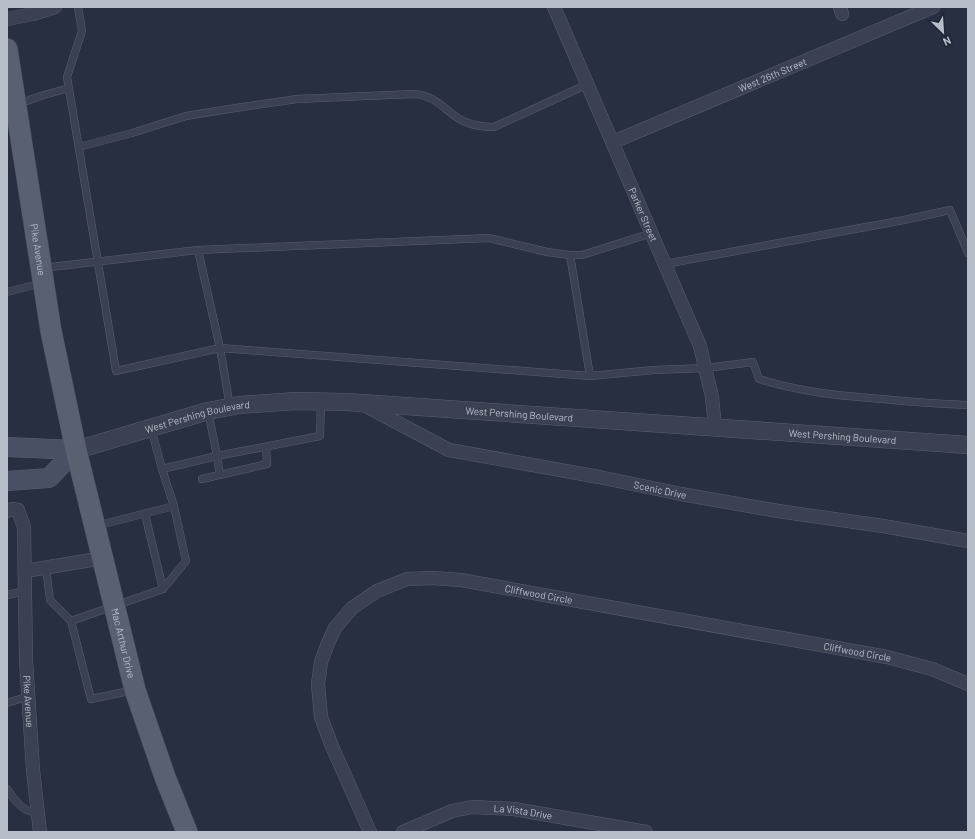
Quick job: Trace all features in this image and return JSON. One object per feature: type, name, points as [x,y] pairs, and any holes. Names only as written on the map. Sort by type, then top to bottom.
[{"type":"main road","name":"Pike Avenue","points":[[7,49],[12,106],[55,351],[76,450]]},
{"type":"main road","name":"West Pershing Boulevard","points":[[7,447],[76,450]]},
{"type":"main road","name":"West Pershing Boulevard","points":[[7,480],[49,478],[76,450]]},
{"type":"main road","name":"Mac Arthur Drive","points":[[76,450],[135,690],[165,776],[187,832]]},
{"type":"street","points":[[7,18],[33,14],[55,7]]},
{"type":"street","name":"Parker Street","points":[[554,7],[666,264],[700,346],[712,397],[715,427]]},
{"type":"street","name":"West 26th Street","points":[[613,142],[933,7]]},
{"type":"street","name":"West Pershing Boulevard","points":[[76,450],[208,411],[272,402],[362,404],[968,444]]},
{"type":"street","name":"Scenic Drive","points":[[362,404],[449,450],[599,477],[718,501],[883,526],[968,541]]},
{"type":"street","name":"Pike Avenue","points":[[12,511],[24,526],[26,660],[40,832]]},
{"type":"street","points":[[25,571],[103,558]]},
{"type":"street","name":"Cliffwood Circle","points":[[370,832],[331,744],[321,717],[318,684],[321,662],[335,628],[352,608],[377,591],[407,579],[432,578],[461,580],[887,657],[932,669],[968,684]]},
{"type":"street","name":"La Vista Drive","points":[[403,832],[452,812],[472,807],[514,809],[646,832]]},
{"type":"lane","points":[[78,7],[82,31],[67,77],[116,371],[220,348],[590,376],[654,370],[706,368],[753,362],[759,379],[783,387],[822,394],[925,403],[968,405]]},
{"type":"lane","points":[[79,147],[132,133],[186,116],[297,99],[414,94],[424,95],[463,121],[482,126],[494,127],[588,84]]},
{"type":"lane","points":[[12,106],[70,88]]},
{"type":"lane","points":[[666,264],[904,220],[950,210],[966,242],[968,254]]},
{"type":"lane","points":[[7,292],[43,276],[98,262],[198,250],[489,238],[547,252],[582,255],[652,233]]},
{"type":"lane","points":[[198,250],[220,348],[230,407]]},
{"type":"lane","points":[[570,255],[590,376]]},
{"type":"lane","points":[[162,469],[217,456],[320,436],[321,402]]},
{"type":"lane","points":[[208,411],[220,475]]},
{"type":"lane","points":[[71,621],[163,589],[186,561],[174,506],[151,428]]},
{"type":"lane","points":[[202,479],[266,464],[266,446]]},
{"type":"lane","points":[[168,488],[176,486]]},
{"type":"lane","points":[[95,526],[174,506]]},
{"type":"lane","points":[[145,514],[163,589]]},
{"type":"lane","points":[[46,568],[50,600],[71,621],[91,700],[135,690]]},
{"type":"lane","points":[[7,595],[25,591]]},
{"type":"lane","points":[[7,703],[29,696]]},
{"type":"lane","points":[[7,789],[16,803],[31,813],[38,813]]}]
